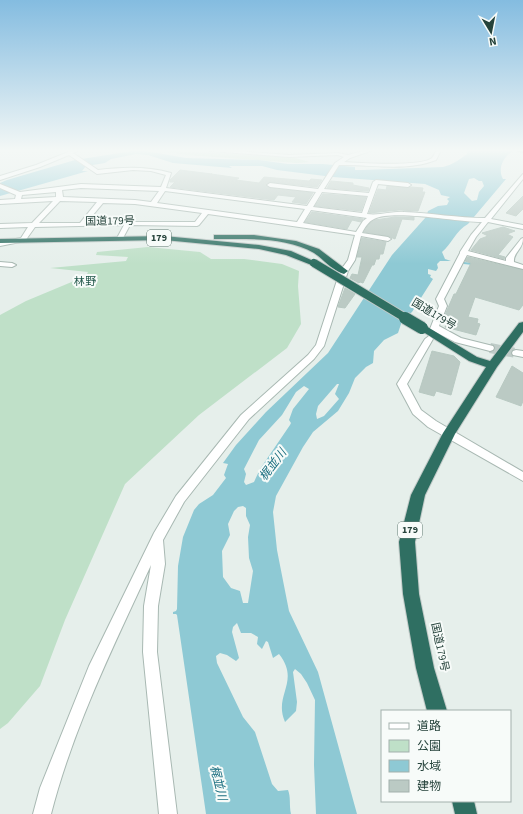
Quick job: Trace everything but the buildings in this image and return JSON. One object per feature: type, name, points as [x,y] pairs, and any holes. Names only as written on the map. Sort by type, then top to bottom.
[{"type":"highway","points":[[191,241],[209,237],[235,237],[292,243],[317,252],[336,268],[344,271]]},
{"type":"highway","name":"国道179号","points":[[0,241],[164,238],[259,247],[288,253],[314,262],[474,359],[492,366],[449,433],[418,495],[407,542],[411,594],[425,668],[437,710]]},
{"type":"highway","points":[[492,366],[523,325]]},
{"type":"highway","points":[[463,802],[466,814]]},
{"type":"street","points":[[4,188],[18,195],[58,199],[153,204],[299,224],[388,239]]},
{"type":"street","points":[[135,188],[163,189],[367,216],[394,213],[523,226]]},
{"type":"street","points":[[295,188],[372,195]]},
{"type":"street","points":[[299,224],[322,188]]},
{"type":"street","points":[[42,814],[49,788],[94,671],[158,537],[180,499],[245,417],[307,362],[320,346],[344,271],[350,265],[358,233],[367,216],[375,188]]},
{"type":"street","points":[[384,188],[411,191]]},
{"type":"street","points":[[490,348],[458,340],[435,328],[443,306],[440,299],[463,252],[484,221],[513,188]]},
{"type":"street","points":[[153,204],[163,189]]},
{"type":"street","points":[[0,202],[18,195],[58,190],[60,196],[33,226],[23,240],[0,244]]},
{"type":"street","points":[[82,224],[101,201]]},
{"type":"street","points":[[0,226],[128,223],[197,224],[207,211]]},
{"type":"street","points":[[120,238],[128,223]]},
{"type":"street","points":[[510,263],[510,258],[523,240]]},
{"type":"street","points":[[463,252],[523,267]]},
{"type":"street","points":[[0,264],[12,265]]},
{"type":"street","points":[[429,339],[402,384],[417,412],[432,424],[523,477]]},
{"type":"street","points":[[158,537],[158,564],[151,606],[150,652],[168,814]]},
{"type":"green space","points":[[148,247],[200,252],[211,259],[244,259],[282,264],[299,271],[298,286],[301,324],[287,348],[199,415],[125,484],[65,620],[40,686],[8,723],[0,729],[0,315],[26,301],[86,276],[88,272],[50,268],[126,261],[128,257],[96,255],[97,252]]},
{"type":"water","points":[[0,188],[28,188],[0,196]]},
{"type":"water","name":"梶並川","points":[[434,188],[466,188],[464,193],[472,201],[477,200],[479,192],[482,188],[498,188],[442,252],[445,259],[451,261],[440,261],[437,264],[438,268],[436,271],[428,269],[428,274],[431,275],[430,277],[433,279],[412,312],[402,321],[398,333],[384,340],[374,351],[373,363],[366,367],[355,378],[349,393],[338,411],[313,432],[276,496],[273,512],[277,550],[289,611],[318,672],[357,814],[316,814],[314,765],[315,700],[307,683],[301,674],[295,669],[293,672],[297,702],[296,711],[285,722],[282,712],[282,704],[288,673],[285,664],[279,654],[273,658],[268,642],[266,641],[262,649],[257,644],[258,637],[251,633],[241,633],[237,623],[233,627],[232,632],[239,658],[236,661],[227,655],[220,653],[216,656],[217,663],[243,717],[255,732],[272,784],[278,791],[288,790],[291,814],[206,814],[177,615],[173,614],[173,612],[177,609],[178,566],[183,537],[194,510],[199,504],[213,495],[226,478],[224,475],[228,464],[223,463],[236,445],[266,412],[328,353],[392,255],[426,217],[428,211],[438,206],[447,205],[449,201],[447,199],[450,197],[441,195],[439,190]],"holes":[[[337,384],[339,384],[335,394],[339,399],[324,416],[317,419],[316,414],[318,406]],[[304,386],[309,389],[293,409],[289,420],[291,423],[290,425],[260,469],[254,482],[246,485],[244,482],[246,474],[244,469],[259,440],[282,415],[296,392]],[[243,506],[246,508],[246,516],[250,525],[248,537],[249,558],[253,571],[248,603],[243,603],[240,591],[231,588],[223,577],[222,551],[230,535],[228,524],[234,511],[238,507]]]},
{"type":"waterway","points":[[464,263],[473,264]]},
{"type":"tunnel","points":[[490,348],[516,353]]},
{"type":"district","name":"林野","points":[[85,281]]}]
